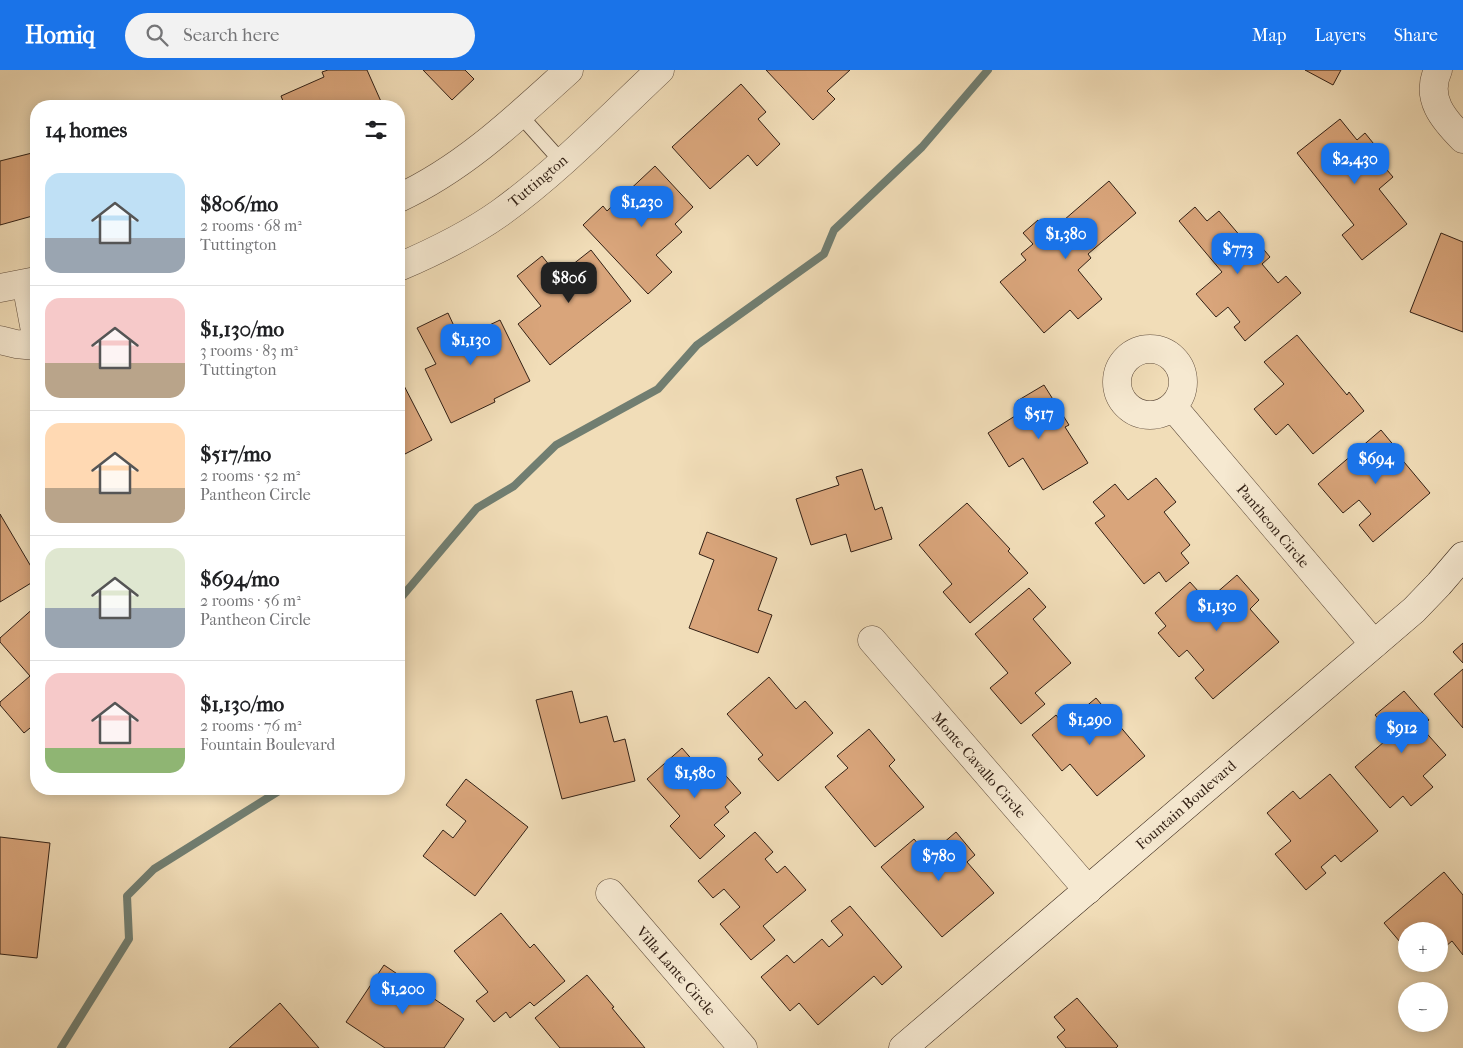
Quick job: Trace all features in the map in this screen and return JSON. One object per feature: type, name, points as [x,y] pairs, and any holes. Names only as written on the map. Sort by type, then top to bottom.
[{"type":"street","points":[[405,195],[419,189],[454,167],[491,139],[569,70]]},
{"type":"street","name":"Tuttington","points":[[405,264],[462,236],[500,213],[562,162],[660,70]]},
{"type":"street","points":[[1438,70],[1434,80],[1433,91],[1438,108],[1463,139]]},
{"type":"street","points":[[21,284],[30,315]]},
{"type":"street","points":[[0,340],[30,345]]},
{"type":"street","name":"Pantheon Circle","points":[[1173,407],[1374,644]]},
{"type":"street","name":"Fountain Boulevard","points":[[904,1048],[1414,610],[1463,556]]},
{"type":"street","name":"Monte Cavallo Circle","points":[[872,640],[1088,890]]},
{"type":"street","name":"Villa Lante Circle","points":[[610,893],[743,1048]]},
{"type":"lane","points":[[520,115],[562,162]]},
{"type":"building","points":[[328,70],[367,70],[380,100],[283,100],[281,96],[324,77],[322,72]]},
{"type":"building","points":[[423,70],[465,70],[474,79],[452,100]]},
{"type":"building","points":[[766,70],[850,70],[827,91],[835,99],[813,120]]},
{"type":"building","points":[[1305,70],[1341,70],[1333,85]]},
{"type":"building","points":[[741,84],[766,112],[758,119],[780,144],[757,166],[748,155],[710,189],[672,147]]},
{"type":"building","points":[[1340,119],[1357,140],[1365,133],[1386,159],[1381,163],[1393,177],[1379,189],[1407,224],[1362,260],[1342,235],[1354,225],[1297,153]]},
{"type":"building","points":[[30,154],[30,217],[0,225],[0,161]]},
{"type":"building","points":[[655,166],[693,207],[675,224],[682,232],[656,255],[672,272],[648,294],[583,225],[603,206],[607,211]]},
{"type":"building","points":[[1109,181],[1136,213],[1088,254],[1091,258],[1078,270],[1102,299],[1078,319],[1070,310],[1044,333],[1000,282],[1026,260],[1021,254],[1033,244],[1023,233],[1038,220],[1049,233]]},
{"type":"building","points":[[1195,207],[1207,221],[1219,211],[1247,244],[1254,238],[1270,257],[1262,264],[1278,283],[1286,276],[1301,293],[1245,341],[1234,327],[1240,322],[1228,307],[1216,317],[1196,294],[1222,272],[1179,221]]},
{"type":"building","points":[[1441,233],[1463,242],[1463,332],[1410,312]]},
{"type":"building","points":[[591,250],[631,301],[550,365],[518,324],[541,306],[517,276],[542,256],[558,276]]},
{"type":"building","points":[[448,313],[460,339],[500,320],[530,381],[494,399],[495,402],[451,423],[425,369],[436,364],[417,328]]},
{"type":"building","points":[[1297,335],[1347,395],[1349,392],[1364,411],[1313,454],[1288,424],[1276,435],[1254,409],[1284,384],[1264,362]]},
{"type":"building","points":[[1044,385],[1069,425],[1065,427],[1088,463],[1043,490],[1023,458],[1009,467],[988,433],[1023,411],[1017,401]]},
{"type":"building","points":[[405,388],[432,440],[405,454]]},
{"type":"building","points":[[1381,430],[1401,454],[1399,456],[1430,493],[1373,542],[1359,525],[1371,514],[1359,500],[1343,513],[1318,484]]},
{"type":"building","points":[[862,469],[875,510],[882,507],[892,539],[851,552],[846,534],[811,545],[796,499],[839,485],[836,477]]},
{"type":"building","points":[[1156,478],[1176,502],[1164,512],[1190,545],[1181,553],[1189,563],[1166,582],[1159,572],[1144,584],[1095,523],[1105,516],[1093,502],[1115,484],[1128,500]]},
{"type":"building","points":[[967,503],[1010,549],[1008,551],[1028,573],[970,623],[943,592],[952,584],[919,545]]},
{"type":"building","points":[[0,514],[30,565],[30,584],[0,602]]},
{"type":"building","points":[[707,532],[777,558],[758,610],[772,615],[758,653],[689,628],[714,560],[699,554]]},
{"type":"building","points":[[1237,575],[1259,600],[1250,609],[1279,642],[1213,699],[1195,678],[1204,670],[1187,650],[1179,657],[1158,633],[1166,626],[1155,613],[1190,582],[1207,601]]},
{"type":"building","points":[[1029,588],[1046,607],[1033,619],[1071,663],[1035,693],[1045,704],[1021,724],[990,688],[1008,673],[975,634]]},
{"type":"building","points":[[30,611],[30,676],[0,642],[0,638]]},
{"type":"building","points":[[1463,643],[1463,663],[1453,652]]},
{"type":"building","points":[[1463,669],[1463,728],[1434,694]]},
{"type":"building","points":[[30,676],[30,728],[24,733],[0,705],[0,702]]},
{"type":"building","points":[[769,677],[796,709],[805,701],[833,733],[778,781],[758,759],[763,755],[727,714]]},
{"type":"building","points":[[572,691],[580,723],[607,716],[614,742],[625,739],[635,781],[562,799],[536,700]]},
{"type":"building","points":[[1404,691],[1429,720],[1421,727],[1446,755],[1423,776],[1433,787],[1411,806],[1403,796],[1390,808],[1355,767],[1392,735],[1375,715]]},
{"type":"building","points":[[1096,698],[1145,756],[1097,796],[1070,764],[1062,771],[1032,735],[1056,715],[1064,725]]},
{"type":"building","points":[[869,729],[895,760],[889,766],[924,807],[875,847],[825,787],[848,768],[837,756]]},
{"type":"building","points":[[682,748],[701,770],[712,760],[741,793],[725,807],[729,812],[714,825],[725,836],[700,859],[670,826],[680,816],[647,779]]},
{"type":"building","points":[[1330,774],[1378,831],[1341,862],[1335,855],[1321,867],[1326,873],[1306,890],[1275,854],[1291,841],[1267,813],[1293,791],[1300,799]]},
{"type":"building","points":[[466,779],[528,827],[475,896],[423,856],[443,830],[453,838],[466,821],[446,805]]},
{"type":"building","points":[[755,832],[773,852],[765,859],[777,873],[785,866],[806,890],[763,926],[775,940],[751,960],[720,924],[740,907],[724,889],[713,898],[698,881]]},
{"type":"building","points":[[956,832],[975,855],[967,862],[994,893],[942,937],[881,867],[914,839],[928,856]]},
{"type":"building","points":[[0,837],[50,843],[37,958],[0,954]]},
{"type":"building","points":[[1444,872],[1463,895],[1463,955],[1452,941],[1448,944],[1448,922],[1398,922],[1398,940],[1384,923]]},
{"type":"building","points":[[850,906],[902,967],[882,985],[874,976],[818,1025],[799,1003],[790,1011],[761,977],[787,955],[794,963],[822,939],[829,947],[843,935],[831,921]]},
{"type":"building","points":[[501,913],[530,948],[534,944],[565,981],[534,1006],[530,1002],[510,1018],[506,1012],[494,1022],[476,1001],[488,992],[454,951]]},
{"type":"building","points":[[384,965],[464,1019],[444,1048],[385,1048],[346,1022]]},
{"type":"building","points":[[587,975],[645,1048],[560,1048],[535,1018]]},
{"type":"building","points":[[1077,998],[1118,1046],[1116,1048],[1066,1048],[1057,1037],[1065,1030],[1054,1017]]},
{"type":"building","points":[[280,1003],[319,1048],[229,1048]]},
{"type":"waterway","points":[[405,593],[477,508],[514,486],[556,445],[658,389],[697,345],[824,254],[834,230],[922,147],[988,70]]},
{"type":"waterway","points":[[61,1048],[129,939],[127,896],[154,869],[272,795]]}]
